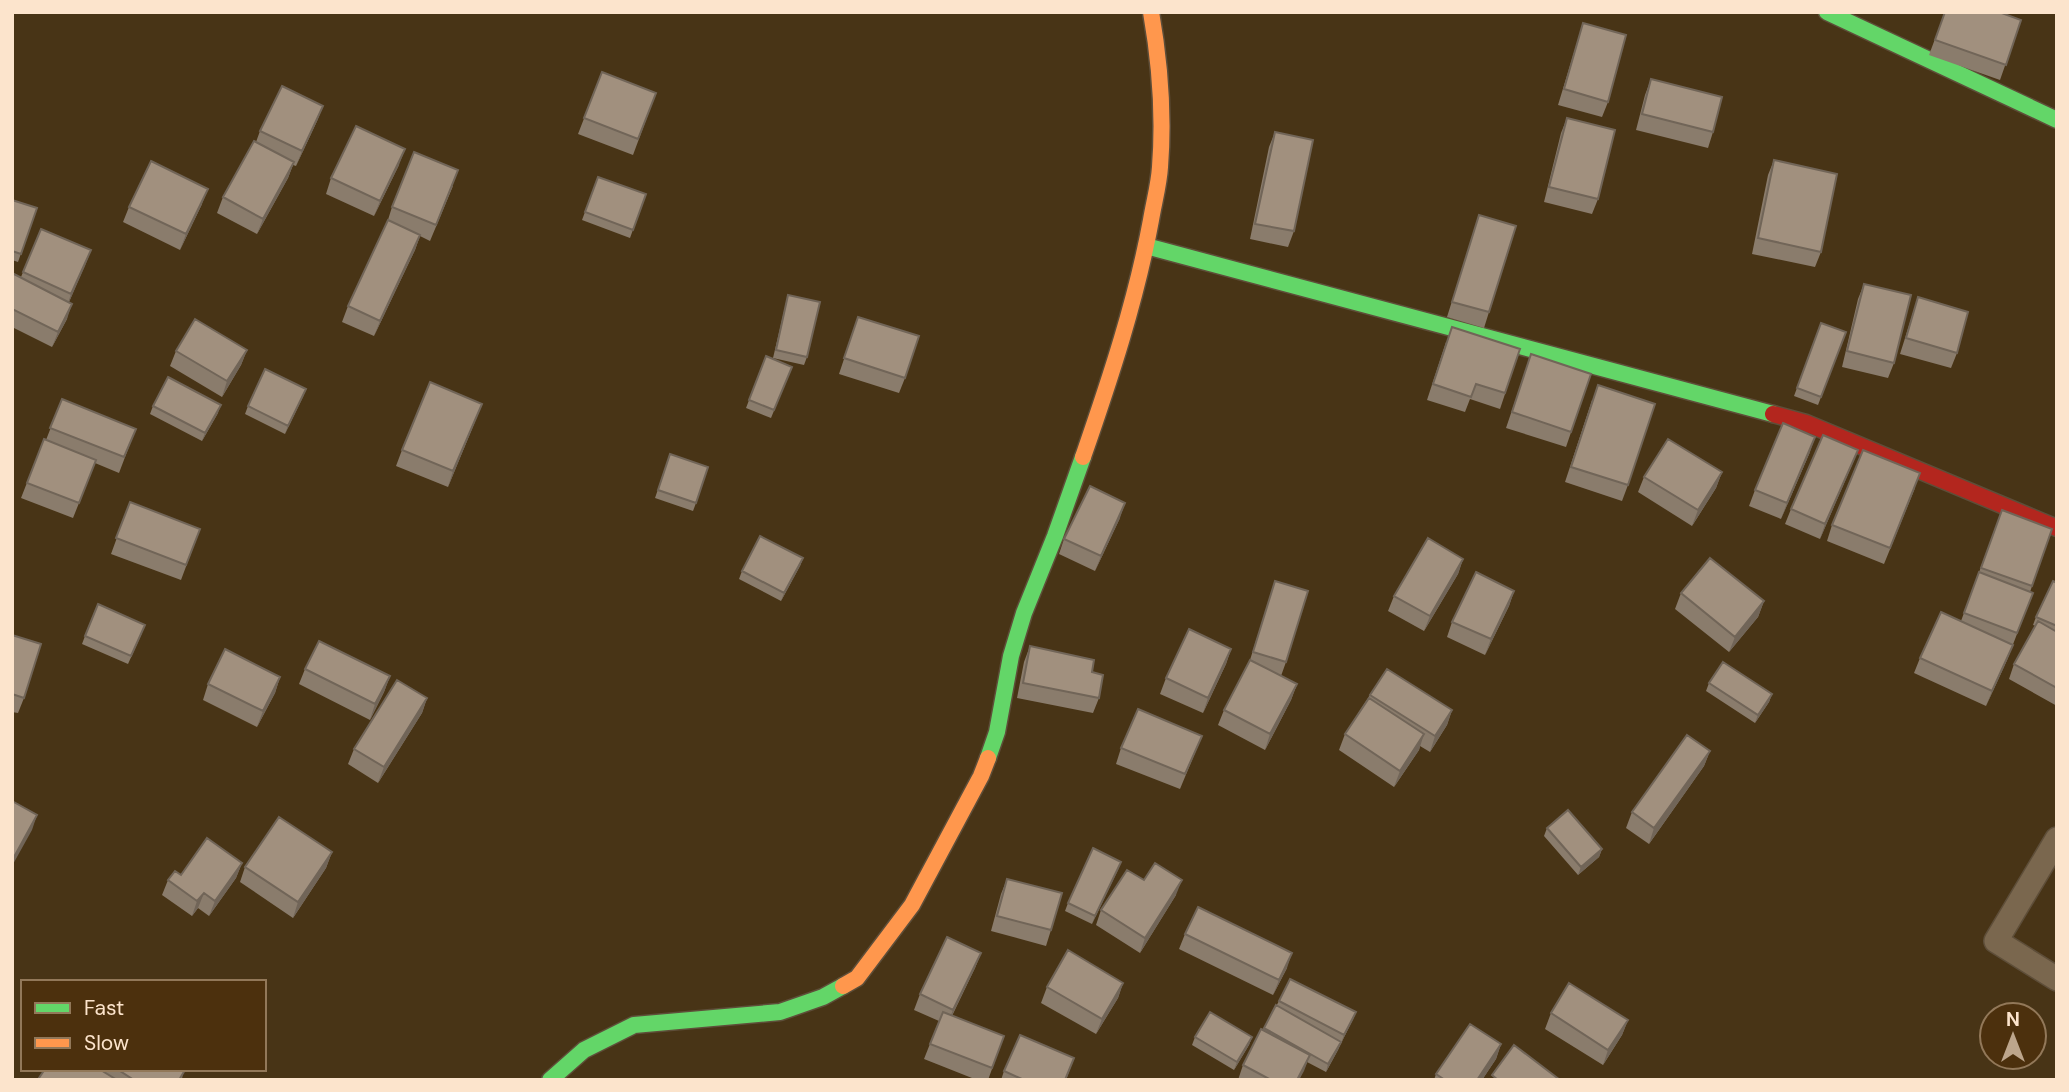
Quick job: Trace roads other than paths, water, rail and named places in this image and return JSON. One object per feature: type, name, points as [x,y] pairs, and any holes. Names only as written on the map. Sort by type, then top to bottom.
[{"type":"street","points":[[550,1080],[583,1050],[634,1024],[780,1012],[823,997],[857,978],[912,905],[981,776],[997,732],[1011,656],[1024,613],[1055,536],[1101,406],[1126,325],[1146,246],[1160,170],[1162,110],[1157,45],[1151,12]]},
{"type":"street","points":[[1826,12],[2057,120]]},
{"type":"street","points":[[1146,246],[1806,423],[2057,528]]},
{"type":"lane","points":[[2057,839],[1996,941],[2057,978]]}]
